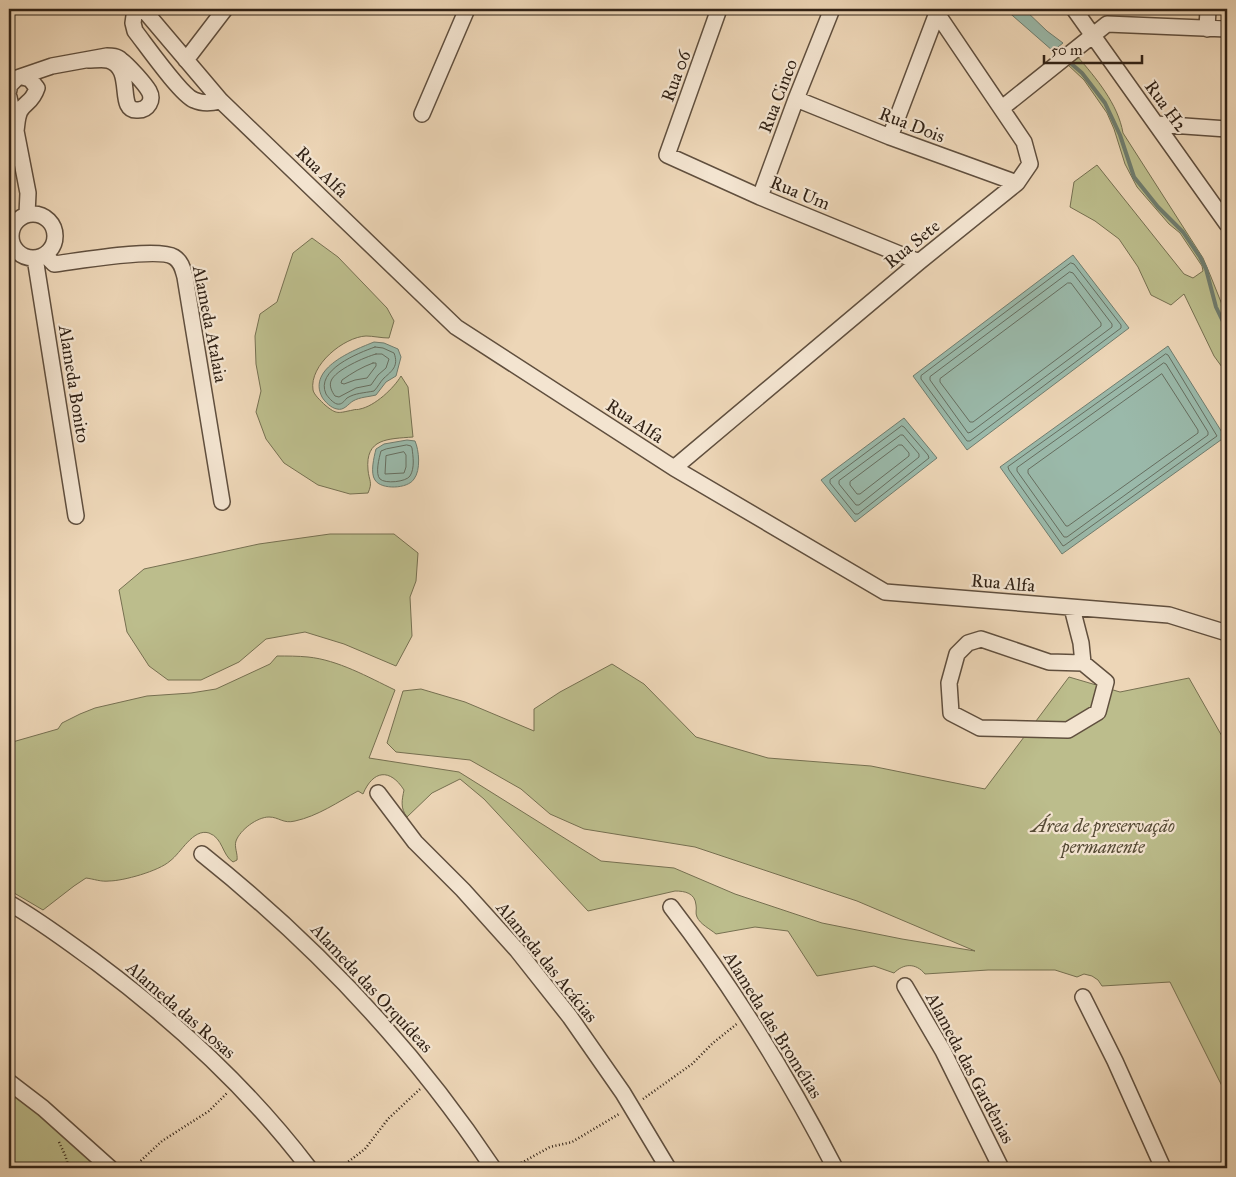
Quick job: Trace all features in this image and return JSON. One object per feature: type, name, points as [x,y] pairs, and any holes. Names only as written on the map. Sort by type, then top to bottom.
[{"type":"street","points":[[135,9],[133,24],[135,31],[182,90],[197,102],[207,104],[221,101]]},
{"type":"street","name":"Rua Alfa","points":[[143,9],[221,101],[456,327],[674,468],[885,592],[1169,615],[1227,632]]},
{"type":"street","points":[[186,60],[226,9]]},
{"type":"street","points":[[422,114],[467,9]]},
{"type":"street","name":"Rua 06","points":[[667,155],[719,9]]},
{"type":"street","name":"Rua Cinco","points":[[760,197],[832,9]]},
{"type":"street","name":"Rua H2","points":[[1074,9],[1227,224]]},
{"type":"street","points":[[1207,29],[1208,9]]},
{"type":"street","points":[[890,137],[936,11]]},
{"type":"street","name":"Rua Sete","points":[[674,468],[919,262],[1017,183],[1030,164],[1024,142],[936,11]]},
{"type":"street","points":[[1002,108],[1092,36],[1107,16],[1207,29],[1227,29]]},
{"type":"street","points":[[9,90],[12,82],[17,78],[52,66],[88,60]]},
{"type":"street","points":[[16,131],[21,109],[33,98],[42,76],[52,66]]},
{"type":"street","points":[[24,77],[30,79],[37,88]]},
{"type":"street","points":[[9,98],[28,193],[27,214]]},
{"type":"street","name":"Rua Dois","points":[[796,99],[890,137],[1017,183]]},
{"type":"street","points":[[1156,124],[1227,128]]},
{"type":"street","name":"Rua Um","points":[[667,155],[760,197],[919,262]]},
{"type":"street","points":[[27,214],[47,219],[54,231],[54,244],[40,257],[21,255],[10,238],[15,223],[27,214]]},
{"type":"street","name":"Alameda Atalaia","points":[[40,257],[54,264],[150,252],[174,257],[182,264],[186,277],[222,502]]},
{"type":"street","name":"Alameda Bonito","points":[[40,257],[76,516]]},
{"type":"street","points":[[1072,608],[1081,643],[1083,663],[1106,682],[1098,712],[1068,730],[980,728],[951,713],[949,683],[957,654],[968,642],[981,639],[1049,662],[1083,663]]},
{"type":"street","name":"Alameda das Acácias","points":[[378,793],[415,842],[463,890],[499,930],[570,1017],[623,1093],[668,1168]]},
{"type":"street","name":"Alameda das Orquídeas","points":[[202,854],[249,891],[344,980],[430,1080],[467,1128],[493,1168]]},
{"type":"street","name":"Alameda das Rosas","points":[[9,903],[68,942],[172,1022],[236,1084],[309,1168]]},
{"type":"street","name":"Alameda das Bromélias","points":[[672,907],[745,1009],[779,1065],[835,1168]]},
{"type":"street","name":"Alameda das Gardênias","points":[[905,986],[943,1051],[1001,1168]]},
{"type":"street","points":[[1083,997],[1115,1061],[1163,1168]]},
{"type":"street","points":[[9,1082],[43,1108],[110,1168]]},
{"type":"path","points":[[340,1168],[365,1149],[388,1119],[430,1080]]},
{"type":"path","points":[[133,1168],[162,1142],[209,1111],[236,1084]]},
{"type":"path","points":[[58,1141],[69,1168]]},
{"type":"green space","points":[[1077,56],[1105,92],[1116,112],[1123,133],[1203,258],[1227,317],[1227,374],[1214,356],[1184,294],[1171,305],[1151,295],[1138,267],[1119,239],[1095,221],[1070,207],[1074,182],[1097,165],[1184,274],[1193,278],[1203,271],[1202,266],[1180,233],[1169,224],[1137,187],[1125,164],[1107,113],[1084,80],[1067,64]]},
{"type":"green space","points":[[312,238],[338,257],[387,308],[394,321],[389,338],[366,336],[348,341],[339,347],[322,362],[316,371],[313,381],[313,390],[316,396],[335,412],[355,410],[372,404],[389,391],[401,376],[408,387],[413,437],[395,438],[380,442],[374,446],[368,459],[370,484],[368,493],[350,494],[318,485],[284,463],[266,439],[256,412],[261,391],[256,364],[255,336],[260,314],[277,302],[293,253]]},
{"type":"green space","points":[[330,534],[394,534],[418,553],[416,581],[410,597],[412,636],[396,666],[344,644],[305,632],[266,639],[239,662],[201,680],[168,680],[149,666],[127,632],[119,590],[144,569],[259,544]]},
{"type":"green space","name":"Área de preservação permanente","points":[[277,656],[308,657],[330,662],[353,670],[395,690],[369,758],[459,772],[601,861],[674,868],[735,894],[822,923],[975,951],[857,901],[695,847],[584,829],[550,814],[521,789],[470,760],[396,752],[387,743],[403,691],[421,689],[465,702],[534,731],[534,709],[560,692],[612,664],[644,684],[696,737],[768,758],[871,766],[985,789],[1069,677],[1120,692],[1189,678],[1227,745],[1227,1096],[1170,982],[1102,986],[1092,976],[1084,974],[1077,977],[1055,970],[988,970],[925,974],[914,966],[902,967],[894,973],[874,966],[817,976],[788,931],[755,927],[716,934],[698,920],[694,898],[686,892],[675,891],[588,911],[484,799],[460,779],[432,793],[407,817],[402,807],[404,790],[399,783],[388,775],[377,776],[367,786],[363,794],[358,791],[312,816],[291,822],[269,817],[259,819],[245,829],[238,837],[236,841],[237,860],[233,862],[229,859],[214,835],[203,832],[188,842],[165,865],[141,875],[115,881],[86,878],[43,910],[9,890],[9,743],[58,729],[62,723],[95,708],[147,696],[216,689],[270,664]]},
{"type":"green space","points":[[9,1088],[106,1168],[9,1168]]},
{"type":"water","points":[[1005,9],[1024,9],[1063,43],[1053,51]]},
{"type":"water","points":[[1073,255],[1129,328],[967,450],[913,376]]},
{"type":"water","points":[[374,342],[384,343],[398,349],[401,357],[396,376],[386,382],[376,395],[351,402],[342,409],[330,406],[322,397],[319,387],[321,377],[327,369],[345,355]]},
{"type":"water","points":[[1168,346],[1225,437],[1062,554],[1000,467]]},
{"type":"water","points":[[904,418],[937,458],[855,522],[821,480]]},
{"type":"water","points":[[407,440],[415,441],[418,449],[418,471],[414,479],[406,485],[394,487],[378,483],[373,473],[376,449],[384,444]]},
{"type":"waterway","points":[[1067,60],[1082,73],[1105,103],[1120,135],[1134,177],[1158,207],[1183,232],[1200,257],[1206,269],[1216,307],[1227,330]]}]
